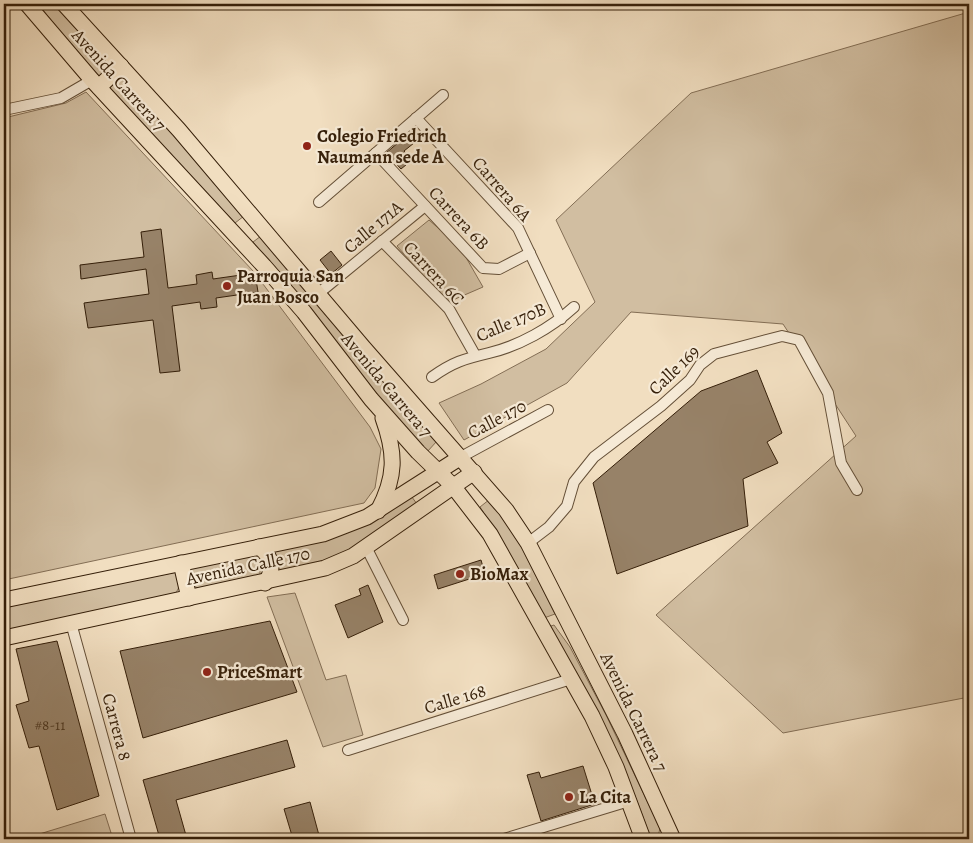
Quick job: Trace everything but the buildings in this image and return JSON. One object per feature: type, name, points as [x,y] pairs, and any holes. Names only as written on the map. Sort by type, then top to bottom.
[{"type":"main road","name":"Avenida Carrera 7","points":[[27,4],[96,84],[240,238],[304,312],[380,410],[411,445],[453,486],[490,534],[600,731],[643,839]]},
{"type":"main road","name":"Avenida Carrera 7","points":[[64,4],[258,222],[506,510],[528,543],[632,748],[673,839]]},
{"type":"main road","points":[[96,84],[121,66]]},
{"type":"main road","points":[[240,238],[258,222]]},
{"type":"main road","points":[[377,511],[389,487],[393,455],[380,410]]},
{"type":"main road","name":"Avenida Calle 170","points":[[4,600],[323,534],[353,523],[377,511],[461,457]]},
{"type":"main road","name":"Avenida Calle 170","points":[[4,638],[265,583],[333,566],[366,547],[474,472]]},
{"type":"main road","points":[[259,547],[267,554],[271,563],[270,574],[265,583]]},
{"type":"main road","points":[[181,563],[189,598]]},
{"type":"main road","points":[[545,630],[551,620],[556,619],[567,623]]},
{"type":"street","points":[[4,110],[61,98],[96,84]]},
{"type":"street","points":[[319,202],[443,95]]},
{"type":"street","name":"Carrera 6A","points":[[416,118],[518,228],[561,319]]},
{"type":"street","name":"Carrera 6B","points":[[376,153],[485,269],[499,269],[530,253]]},
{"type":"street","name":"Calle 171A","points":[[319,293],[425,206]]},
{"type":"street","name":"Carrera 6C","points":[[382,241],[449,310],[475,355]]},
{"type":"street","name":"Calle 170B","points":[[432,377],[451,363],[475,355],[490,353],[533,335],[561,319],[574,307]]},
{"type":"street","name":"Calle 169","points":[[528,543],[548,527],[567,506],[574,482],[594,457],[661,406],[690,380],[700,365],[714,354],[782,336],[799,340],[828,393],[841,463],[857,490]]},
{"type":"street","name":"Calle 170","points":[[461,457],[548,410]]},
{"type":"street","points":[[366,547],[403,620]]},
{"type":"street","name":"Carrera 8","points":[[71,623],[131,839]]},
{"type":"street","name":"Calle 168","points":[[348,750],[571,678]]},
{"type":"street","points":[[504,839],[629,801]]},
{"type":"shaded area","points":[[38,4],[57,4],[113,64],[99,79]]},
{"type":"shaded area","points":[[969,12],[969,697],[783,733],[656,615],[856,436],[783,324],[631,312],[567,383],[464,440],[439,403],[481,384],[546,349],[595,302],[556,220],[691,93]]},
{"type":"shaded area","points":[[123,76],[244,216],[235,223],[108,88]]},
{"type":"shaded area","points":[[86,92],[254,272],[370,427],[381,449],[375,488],[364,503],[4,580],[4,118],[66,103]]},
{"type":"shaded area","points":[[429,220],[460,247],[483,287],[446,303],[397,246]]},
{"type":"shaded area","points":[[261,236],[345,337],[437,441],[427,452],[360,375],[326,328],[253,242]]},
{"type":"shaded area","points":[[409,493],[417,504],[335,559],[277,574],[271,550]]},
{"type":"shaded area","points":[[490,499],[520,544],[555,614],[544,618],[506,548],[480,507]]},
{"type":"shaded area","points":[[256,555],[260,566],[260,576],[201,589],[193,586],[188,569]]},
{"type":"shaded area","points":[[177,572],[180,585],[176,593],[4,631],[4,606]]},
{"type":"shaded area","points":[[295,593],[326,680],[346,675],[363,735],[323,747],[267,597]]},
{"type":"shaded area","points":[[554,625],[570,647],[606,715],[660,828],[658,837],[650,837],[618,756],[550,629]]},
{"type":"shaded area","points":[[105,814],[113,839],[23,839]]},
{"type":"place","name":"Colegio Friedrich Naumann sede A","points":[[307,146]]},
{"type":"place","name":"Parroquia San Juan Bosco","points":[[227,286]]},
{"type":"place","name":"BioMax","points":[[460,574]]},
{"type":"place","name":"PriceSmart","points":[[207,672]]},
{"type":"place","name":"La Cita","points":[[569,797]]}]
